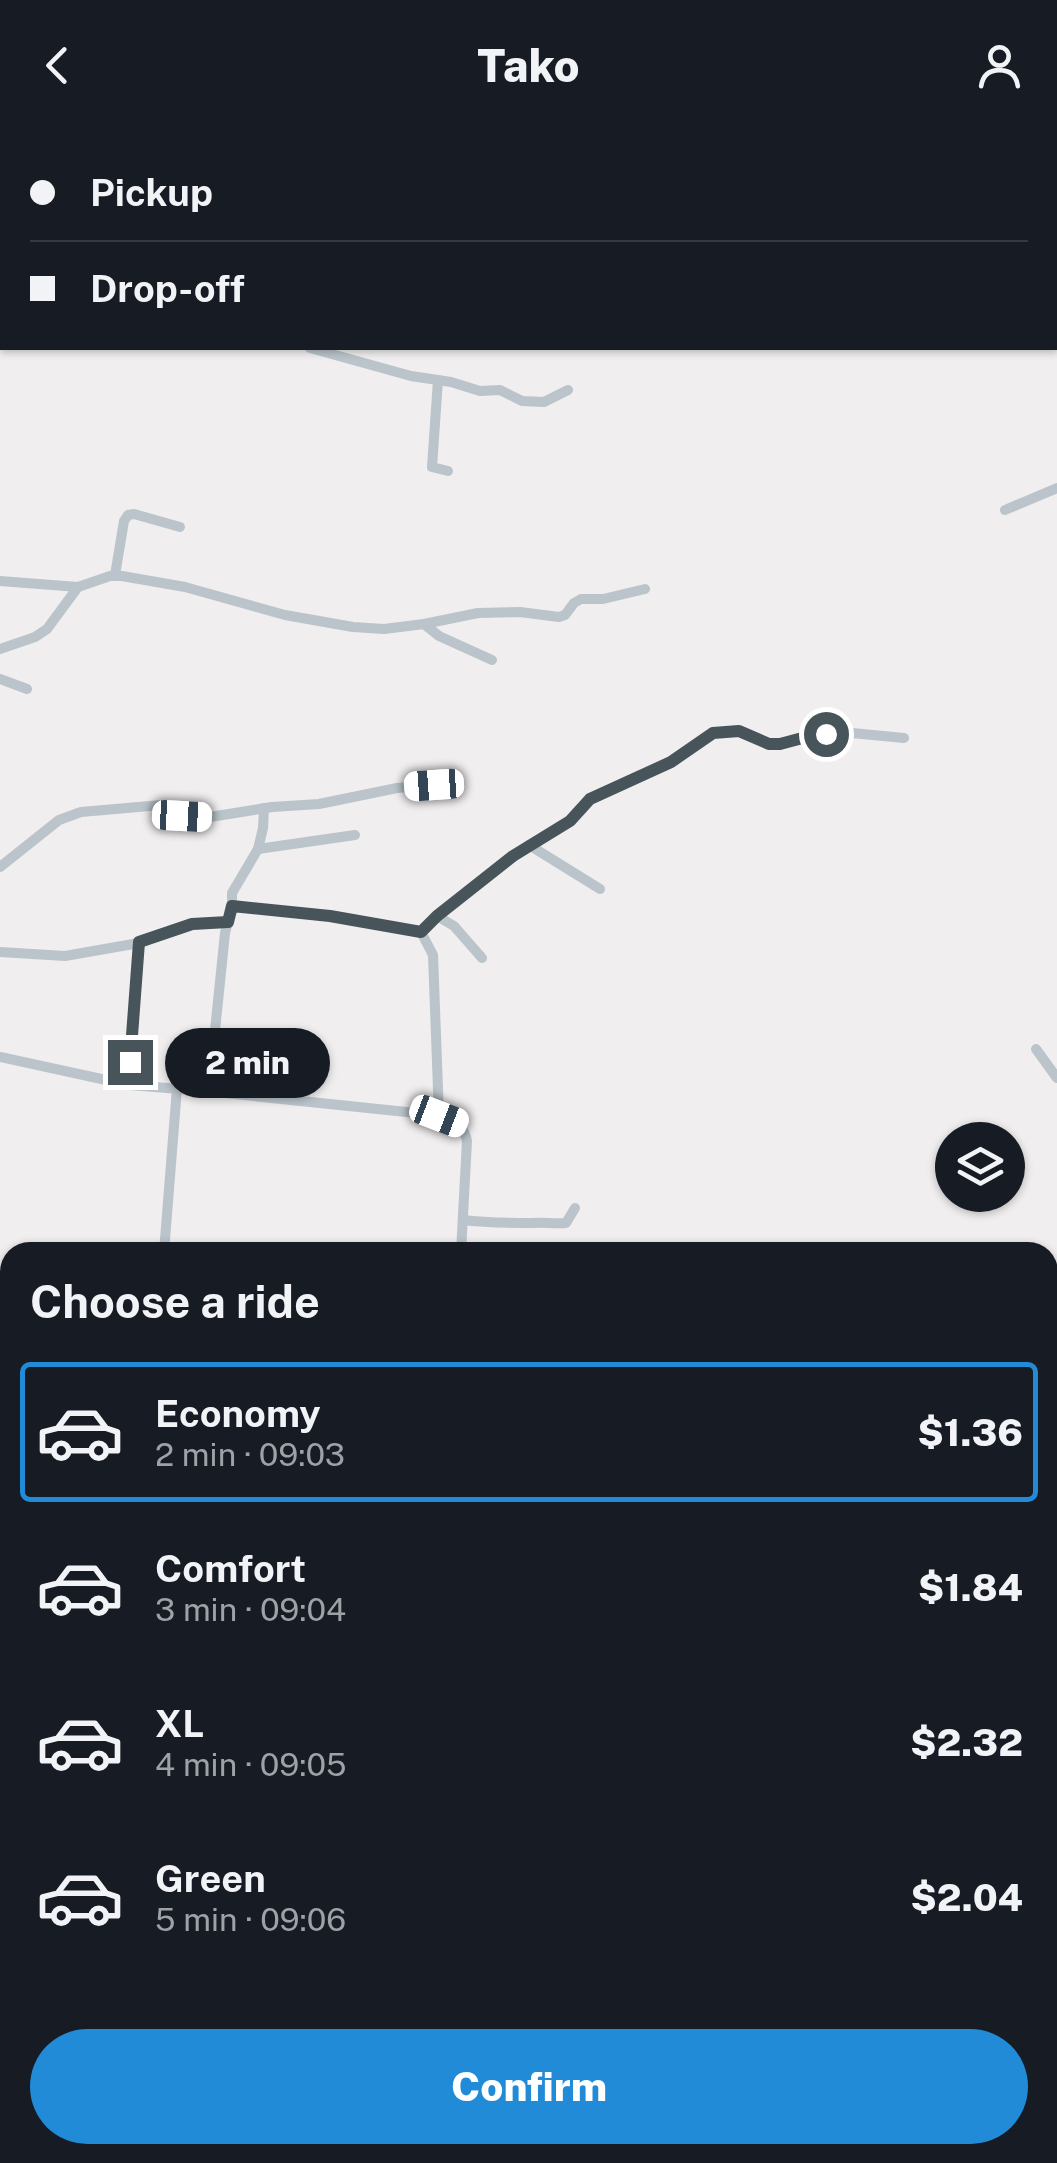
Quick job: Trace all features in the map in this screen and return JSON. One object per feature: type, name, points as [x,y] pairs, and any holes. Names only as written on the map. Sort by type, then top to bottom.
[{"type":"street","points":[[317,350],[411,376],[480,391],[500,390],[530,402],[544,402],[568,390]]},
{"type":"street","points":[[438,380],[432,467],[448,471]]},
{"type":"street","points":[[1005,510],[1057,488]]},
{"type":"street","points":[[115,575],[128,515],[180,527]]},
{"type":"street","points":[[0,581],[78,587],[115,575],[185,587],[325,624],[384,629],[478,613],[559,616],[580,599],[603,599],[645,588]]},
{"type":"street","points":[[0,650],[48,629],[78,587]]},
{"type":"street","points":[[424,624],[440,636],[492,660]]},
{"type":"street","points":[[0,679],[27,688]]},
{"type":"street","points":[[421,932],[529,845],[570,821],[590,799],[671,762],[713,733],[739,731],[769,744],[852,732],[904,738]]},
{"type":"street","points":[[0,867],[59,820],[82,812],[161,805],[182,816],[210,817],[434,785]]},
{"type":"street","points":[[205,1090],[232,893],[258,849],[264,808]]},
{"type":"street","points":[[258,849],[355,834]]},
{"type":"street","points":[[529,845],[600,889]]},
{"type":"street","points":[[232,906],[330,916],[421,932],[433,956],[439,1116]]},
{"type":"street","points":[[437,916],[454,926],[482,958]]},
{"type":"street","points":[[0,952],[65,956],[139,942],[192,924],[228,922]]},
{"type":"street","points":[[129,1085],[139,942]]},
{"type":"street","points":[[1036,1049],[1057,1078]]},
{"type":"street","points":[[0,1057],[129,1085],[439,1116],[460,1124],[465,1129],[466,1158],[462,1242]]},
{"type":"street","points":[[165,1242],[177,1088]]},
{"type":"street","points":[[463,1220],[503,1225],[559,1224],[566,1223],[575,1208]]},
{"type":"route","points":[[130,1062],[139,942],[192,924],[228,922],[232,906],[330,916],[421,932],[513,856],[570,821],[590,799],[671,762],[713,733],[739,731],[769,744],[826,734]]}]
